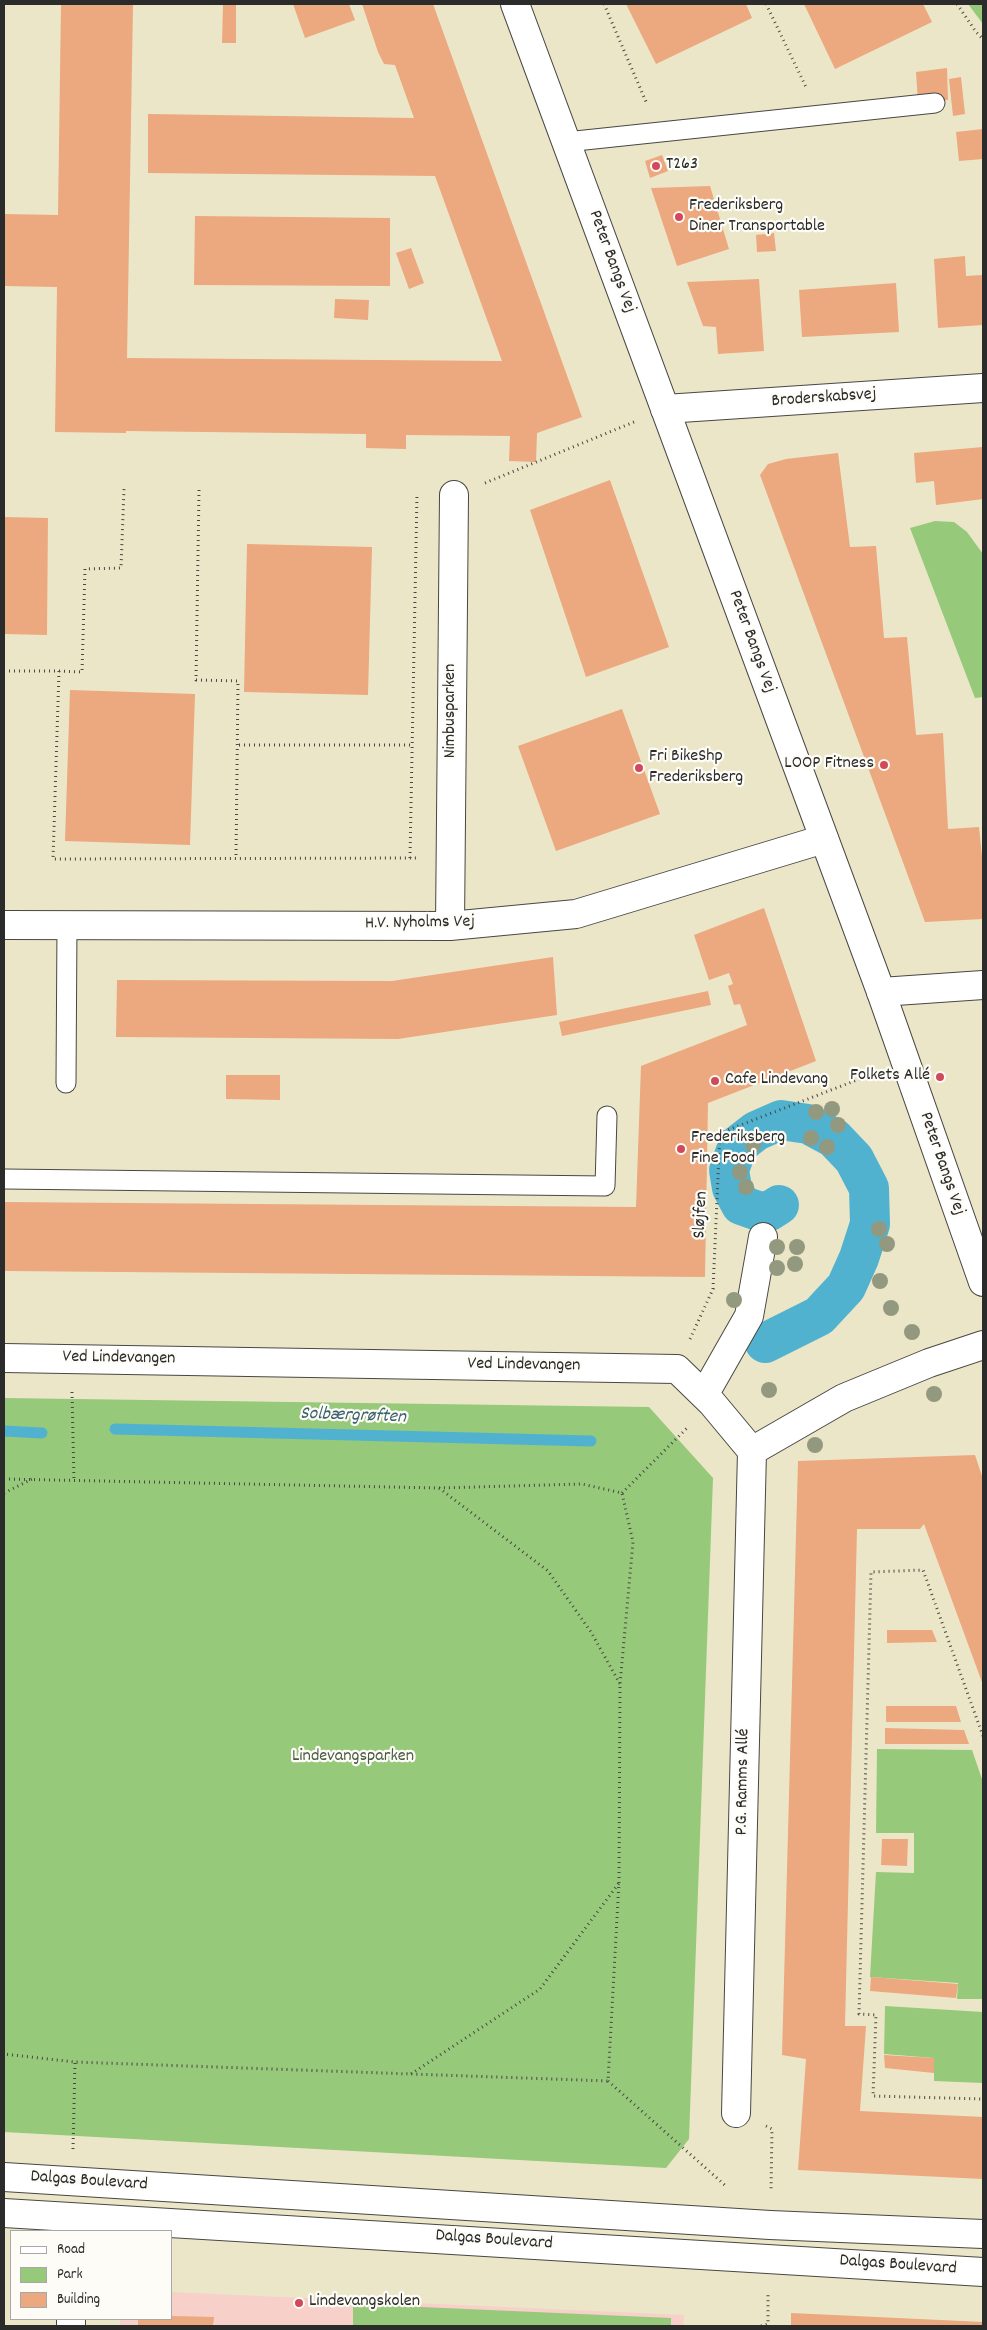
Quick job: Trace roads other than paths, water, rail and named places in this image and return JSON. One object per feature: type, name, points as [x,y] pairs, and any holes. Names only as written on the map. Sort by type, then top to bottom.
[{"type":"street","name":"Peter Bangs Vej","points":[[515,4],[882,992],[983,1282]]},
{"type":"street","name":"Broderskabsvej","points":[[665,409],[983,388]]},
{"type":"street","name":"Nimbusparken","points":[[450,926],[454,495]]},
{"type":"street","name":"H.V. Nyholms Vej","points":[[4,924],[450,926],[576,914],[824,838]]},
{"type":"street","points":[[882,992],[983,985]]},
{"type":"street","points":[[763,1237],[749,1316],[708,1399],[752,1451],[844,1398],[929,1363],[983,1345]]},
{"type":"street","name":"Ved Lindevangen","points":[[4,1358],[677,1369],[708,1399]]},
{"type":"street","name":"P.G. Ramms Allé","points":[[736,2113],[752,1451]]},
{"type":"street","name":"Dalgas Boulevard","points":[[4,2177],[770,2225],[983,2234]]},
{"type":"street","points":[[73,2181],[74,2223]]},
{"type":"street","name":"Dalgas Boulevard","points":[[4,2213],[74,2223],[983,2272]]},
{"type":"lane","points":[[566,142],[935,103]]},
{"type":"lane","points":[[66,1084],[67,924]]},
{"type":"lane","points":[[4,1179],[605,1186],[607,1116]]},
{"type":"waterway","points":[[765,1343],[819,1316],[846,1287],[859,1258],[870,1224],[869,1188],[854,1159],[834,1138],[808,1124],[781,1120],[756,1131],[738,1145],[729,1170],[732,1188],[741,1205],[758,1211],[768,1212],[779,1205]]},
{"type":"waterway","name":"Solbærgrøften","points":[[115,1429],[591,1441]]},
{"type":"waterway","name":"Solbærgrøften","points":[[4,1431],[42,1433]]},
{"type":"place","name":"T263","points":[[656,166]]},
{"type":"place","name":"Frederiksberg Diner Transportable","points":[[679,217]]},
{"type":"place","name":"LOOP Fitness","points":[[884,765]]},
{"type":"place","name":"Fri BikeShp Frederiksberg","points":[[639,768]]},
{"type":"place","name":"Folkets Allé","points":[[940,1077]]},
{"type":"place","name":"Cafe Lindevang","points":[[715,1081]]},
{"type":"place","name":"Frederiksberg Fine Food","points":[[681,1149]]},
{"type":"place","name":"Lindevangskolen","points":[[299,2303]]},
{"type":"park label","name":"Lindevangsparken","points":[[353,1758]]}]
